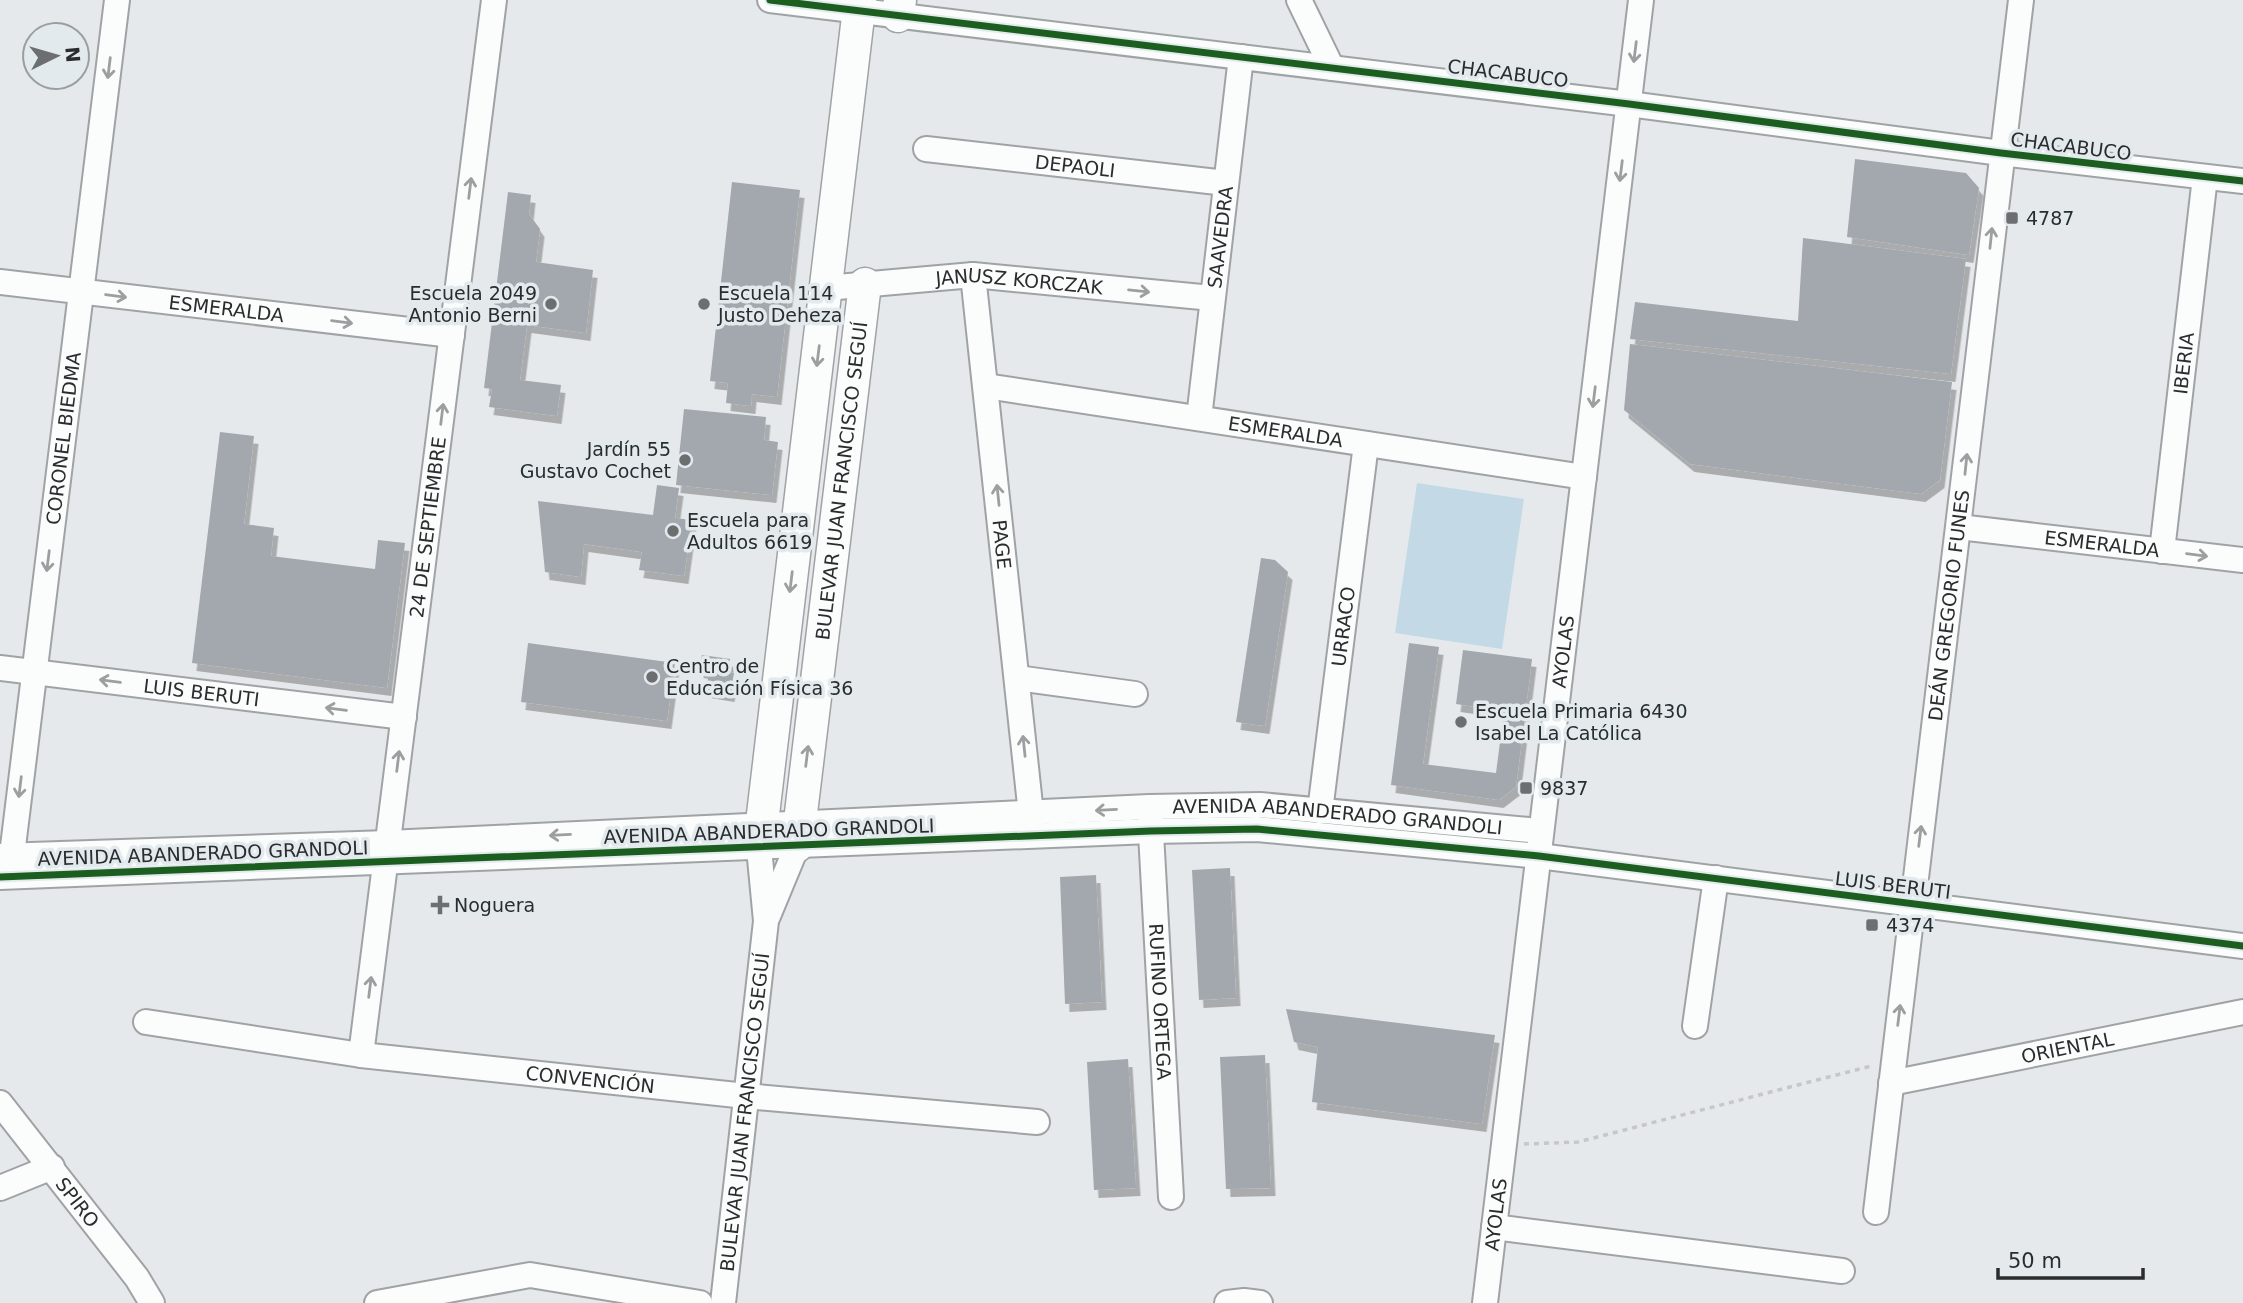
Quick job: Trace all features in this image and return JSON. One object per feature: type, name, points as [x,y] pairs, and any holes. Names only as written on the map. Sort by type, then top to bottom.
[{"type":"main road","name":"BULEVAR JUAN FRANCISCO SEGUÍ","points":[[760,837],[860,5]]},
{"type":"main road","name":"BULEVAR JUAN FRANCISCO SEGUÍ","points":[[798,835],[865,284]]},
{"type":"street","name":"CORONEL BIEDMA","points":[[5,867],[34,672],[117,0]]},
{"type":"street","name":"24 DE SEPTIEMBRE","points":[[361,1055],[494,0]]},
{"type":"street","name":"CHACABUCO","points":[[769,0],[899,8],[1241,57],[2243,181]]},
{"type":"street","points":[[1299,0],[1332,68]]},
{"type":"street","name":"AYOLAS","points":[[1485,1303],[1641,0]]},
{"type":"street","name":"DEÁN GREGORIO FUNES","points":[[1876,1212],[2021,0]]},
{"type":"street","name":"SAAVEDRA","points":[[1199,418],[1241,57]]},
{"type":"street","name":"DEPAOLI","points":[[926,149],[1226,183]]},
{"type":"street","name":"IBERIA","points":[[2162,551],[2205,177]]},
{"type":"street","name":"JANUSZ KORCZAK","points":[[826,288],[973,275],[1212,298]]},
{"type":"street","name":"PAGE","points":[[973,275],[1031,814]]},
{"type":"street","name":"ESMERALDA","points":[[0,282],[452,335]]},
{"type":"street","name":"ESMERALDA","points":[[986,386],[1584,477]]},
{"type":"street","name":"URRACO","points":[[1320,811],[1366,444]]},
{"type":"street","name":"ESMERALDA","points":[[1959,527],[2243,560]]},
{"type":"street","name":"LUIS BERUTI","points":[[0,668],[404,717]]},
{"type":"street","points":[[1017,678],[1135,694]]},
{"type":"street","name":"AVENIDA ABANDERADO GRANDOLI","points":[[5,867],[1150,819],[1260,805],[1540,831]]},
{"type":"street","name":"AVENIDA ABANDERADO GRANDOLI","points":[[798,835],[1031,814],[1150,819],[1539,856]]},
{"type":"street","name":"RUFINO ORTEGA","points":[[1150,819],[1171,1197]]},
{"type":"street","name":"BULEVAR JUAN FRANCISCO SEGUÍ","points":[[766,921],[798,835]]},
{"type":"street","name":"BULEVAR JUAN FRANCISCO SEGUÍ","points":[[723,1303],[766,921],[760,837]]},
{"type":"street","name":"LUIS BERUTI","points":[[1539,856],[2243,946]]},
{"type":"street","points":[[1695,1026],[1716,878]]},
{"type":"street","name":"ORIENTAL","points":[[1892,1071],[2243,1012]]},
{"type":"street","name":"CONVENCIÓN","points":[[146,1022],[361,1055],[746,1096],[1037,1122]]},
{"type":"street","name":"SPIRO","points":[[0,1103],[137,1278],[152,1303]]},
{"type":"street","points":[[0,1188],[52,1167]]},
{"type":"street","points":[[1493,1227],[1842,1271]]},
{"type":"street","points":[[377,1303],[530,1275],[700,1303]]},
{"type":"street","points":[[1227,1303],[1259,1303]]},
{"type":"path","points":[[1503,1145],[1578,1142],[1892,1071]]},
{"type":"shaded area","points":[[1417,483],[1524,499],[1502,649],[1395,633]]},
{"type":"building","points":[[1855,159],[1966,173],[1979,188],[1969,255],[1847,237]]},
{"type":"building","points":[[732,182],[800,190],[777,397],[752,394],[751,406],[726,403],[728,383],[710,381]]},
{"type":"building","points":[[508,192],[531,195],[529,214],[540,229],[536,262],[593,270],[586,333],[527,325],[520,380],[561,385],[557,416],[489,407],[492,389],[484,388]]},
{"type":"building","points":[[1803,238],[1966,259],[1951,374],[1630,339],[1635,302],[1798,321]]},
{"type":"building","points":[[1630,344],[1952,382],[1940,480],[1921,494],[1690,464],[1624,410]]},
{"type":"building","points":[[684,409],[766,417],[764,440],[778,442],[772,495],[676,485]]},
{"type":"building","points":[[220,432],[254,436],[244,524],[274,528],[271,556],[375,569],[378,540],[405,543],[387,688],[192,663]]},
{"type":"building","points":[[657,485],[679,488],[675,518],[692,520],[684,576],[639,570],[642,552],[584,544],[581,577],[545,572],[538,501],[653,515]]},
{"type":"building","points":[[1261,558],[1275,560],[1288,572],[1265,726],[1236,722]]},
{"type":"building","points":[[528,643],[675,663],[667,721],[521,702]]},
{"type":"building","name":"Escuela Primaria 6430 Isabel La Católica","points":[[1409,643],[1439,647],[1423,764],[1496,773],[1504,711],[1456,704],[1463,650],[1532,659],[1516,787],[1499,800],[1391,785]]},
{"type":"building","points":[[702,655],[730,659],[728,672],[734,673],[730,694],[706,690],[709,672],[699,670]]},
{"type":"building","points":[[1230,868],[1236,998],[1199,1000],[1192,870]]},
{"type":"building","points":[[1096,875],[1102,1002],[1065,1004],[1060,877]]},
{"type":"building","points":[[1286,1009],[1495,1035],[1482,1124],[1312,1102],[1318,1047],[1294,1042]]},
{"type":"building","points":[[1265,1055],[1271,1188],[1226,1189],[1220,1057]]},
{"type":"building","points":[[1128,1059],[1136,1188],[1094,1190],[1087,1062]]},
{"type":"cycle path","points":[[770,0],[2243,181]]},
{"type":"cycle path","points":[[0,877],[1257,829],[1539,856],[2243,946]]},
{"type":"place","name":"4787","points":[[2012,218]]},
{"type":"place","name":"Escuela 2049 Antonio Berni","points":[[551,304]]},
{"type":"place","name":"Escuela 114 Justo Deheza","points":[[704,304]]},
{"type":"place","name":"Jardín 55 Gustavo Cochet","points":[[685,460]]},
{"type":"place","name":"Escuela para Adultos 6619","points":[[673,531]]},
{"type":"place","name":"Centro de Educación Física 36","points":[[652,677]]},
{"type":"place","name":"Escuela Primaria 6430 Isabel La Católica","points":[[1461,722]]},
{"type":"place","name":"9837","points":[[1526,788]]},
{"type":"place","name":"Noguera","points":[[440,905]]},
{"type":"place","name":"4374","points":[[1872,925]]}]
